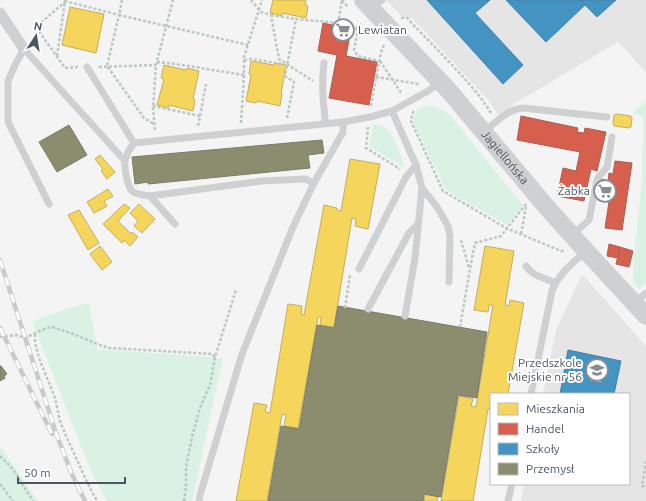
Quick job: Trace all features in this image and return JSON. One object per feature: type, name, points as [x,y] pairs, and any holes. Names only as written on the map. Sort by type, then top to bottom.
[{"type":"street","name":"Jagiellońska","points":[[370,8],[440,82],[484,132],[576,246],[640,298],[646,316]]},
{"type":"street","points":[[0,13],[24,49]]},
{"type":"lane","points":[[49,204],[8,122],[8,81],[24,49],[125,161]]},
{"type":"lane","points":[[324,63],[322,83],[325,123]]},
{"type":"lane","points":[[87,67],[134,143]]},
{"type":"lane","points":[[314,183],[305,179],[261,181],[150,196],[132,192],[126,174],[125,161],[129,150],[134,143],[344,122],[370,117],[392,111],[428,91],[440,82]]},
{"type":"lane","points":[[484,132],[517,108],[607,117]]},
{"type":"lane","points":[[392,111],[416,165],[422,188],[415,258],[405,316]]},
{"type":"lane","points":[[199,501],[242,354],[293,227],[314,183],[343,132],[344,122]]},
{"type":"lane","points":[[531,393],[552,291],[589,220],[597,180],[599,175],[605,171],[607,167],[612,137]]},
{"type":"lane","points":[[356,269],[406,177],[416,165]]},
{"type":"lane","points":[[422,188],[437,207],[448,226],[450,237],[450,282]]},
{"type":"lane","points":[[150,196],[175,224]]},
{"type":"lane","points":[[368,309],[409,233],[418,224]]},
{"type":"lane","points":[[526,266],[534,274],[555,283]]},
{"type":"lane","points":[[508,501],[512,485]]},
{"type":"path","points":[[66,0],[119,15],[248,44]]},
{"type":"path","points":[[66,0],[36,26],[65,68],[176,64],[244,75]]},
{"type":"path","points":[[57,56],[66,0]]},
{"type":"path","points":[[122,0],[107,66],[144,118],[154,124]]},
{"type":"path","points":[[155,141],[153,106],[157,64],[173,0]]},
{"type":"path","points":[[251,0],[260,12],[271,15],[338,23],[357,28]]},
{"type":"path","points":[[241,122],[244,60],[262,0]]},
{"type":"path","points":[[338,23],[342,1]]},
{"type":"path","points":[[370,8],[357,28],[354,50],[358,56],[380,61],[403,96]]},
{"type":"path","points":[[271,15],[278,59],[315,81],[322,83]]},
{"type":"path","points":[[287,118],[294,82],[285,76],[296,19]]},
{"type":"path","points":[[384,45],[382,48],[376,77],[366,148],[402,170]]},
{"type":"path","points":[[244,60],[251,59],[287,64]]},
{"type":"path","points":[[376,77],[421,84]]},
{"type":"path","points":[[198,126],[206,84]]},
{"type":"path","points":[[153,106],[200,116]]},
{"type":"path","points":[[416,109],[412,114],[411,121],[443,191],[506,228],[561,251],[576,246]]},
{"type":"path","points":[[460,326],[475,243],[502,236],[506,228],[527,202],[521,234]]},
{"type":"path","points":[[345,308],[350,276],[356,269]]},
{"type":"path","points":[[184,501],[186,467],[192,437],[200,408],[210,385],[215,357],[236,290]]},
{"type":"path","points":[[0,337],[16,335],[26,338],[52,327],[87,339],[100,346],[110,348],[212,354],[215,357]]},
{"type":"path","points":[[35,333],[35,342],[39,358],[55,398],[60,421],[97,501]]},
{"type":"path","points":[[0,456],[13,469],[33,501]]},
{"type":"path","points":[[646,461],[642,486],[646,487]]},
{"type":"path","points":[[0,484],[13,501]]},
{"type":"shaded area","points":[[386,0],[646,0],[646,72],[618,42],[517,102],[499,116],[489,101],[412,18],[403,18]]},
{"type":"shaded area","name":"Przedszkole Miejskie nr 56","points":[[582,274],[646,346],[646,501],[521,501],[524,485],[630,485],[630,393],[543,393],[556,330]]},
{"type":"green space","points":[[646,101],[646,283],[639,289],[633,282],[633,268],[642,180],[643,116],[633,113]]},
{"type":"green space","points":[[429,105],[449,114],[523,205],[507,225],[446,190],[413,122],[414,115],[418,110]]},
{"type":"green space","points":[[373,124],[381,125],[390,133],[405,168],[369,146]]},
{"type":"green space","points":[[89,303],[97,349],[223,358],[192,501],[107,501],[93,476],[32,321],[69,308]]},
{"type":"green space","points":[[0,446],[38,501],[0,501]]},
{"type":"building: Mieszkania","points":[[273,0],[306,0],[305,5],[308,6],[306,18],[282,13],[282,16],[270,13]]},
{"type":"building: Mieszkania","points":[[70,7],[104,14],[96,53],[62,45]]},
{"type":"building: Mieszkania","points":[[251,61],[274,65],[274,63],[286,65],[280,106],[257,101],[256,103],[246,101],[251,75],[249,74]]},
{"type":"building: Mieszkania","points":[[164,65],[186,70],[187,68],[199,71],[193,99],[195,100],[193,111],[169,105],[168,108],[157,105],[164,79],[161,78]]},
{"type":"building: Mieszkania","points":[[614,115],[631,116],[631,127],[614,126]]},
{"type":"building: Mieszkania","points":[[100,155],[115,172],[107,179],[101,171],[103,169],[95,159]]},
{"type":"building: Mieszkania","points":[[350,159],[380,164],[368,229],[355,226],[356,219],[352,218],[334,327],[320,325],[321,317],[318,317],[298,428],[284,426],[286,415],[282,414],[267,501],[236,501],[254,403],[267,405],[265,412],[270,413],[288,304],[302,306],[301,314],[304,315],[324,205],[337,208],[337,210],[341,211]]},
{"type":"building: Mieszkania","points":[[108,189],[113,196],[104,201],[107,206],[94,213],[87,202]]},
{"type":"building: Mieszkania","points":[[124,204],[130,208],[118,221],[131,234],[132,232],[138,237],[130,246],[124,240],[122,243],[103,224]]},
{"type":"building: Mieszkania","points":[[139,204],[155,219],[142,233],[134,226],[138,221],[130,213]]},
{"type":"building: Mieszkania","points":[[79,210],[99,243],[88,250],[68,215]]},
{"type":"building: Mieszkania","points":[[100,246],[112,262],[102,270],[90,254]]},
{"type":"building: Mieszkania","points":[[485,246],[514,251],[505,305],[509,306],[510,300],[524,303],[508,393],[490,393],[490,409],[488,409],[473,501],[441,501],[459,396],[473,399],[471,406],[476,407],[493,305],[489,305],[488,312],[474,310]]},
{"type":"building: Mieszkania","points":[[425,494],[438,497],[437,501],[424,501]]},
{"type":"building: Handel","points":[[323,23],[351,29],[346,56],[377,62],[369,105],[329,98],[337,55],[318,51]]},
{"type":"building: Handel","points":[[521,116],[578,128],[577,132],[584,133],[585,128],[606,132],[597,171],[591,169],[584,201],[557,196],[563,168],[576,171],[580,152],[517,140]]},
{"type":"building: Handel","points":[[615,161],[632,163],[622,230],[605,228],[609,202],[598,200],[601,179],[608,181],[609,173],[613,174]]},
{"type":"building: Handel","points":[[609,244],[620,247],[618,258],[607,256]]},
{"type":"building: Handel","points":[[620,247],[633,251],[629,267],[616,264]]},
{"type":"building: Szkoły","points":[[427,0],[490,0],[475,13],[523,65],[503,84]]},
{"type":"building: Szkoły","points":[[506,0],[580,0],[585,5],[546,42]]},
{"type":"building: Szkoły","points":[[580,0],[616,0],[597,17]]},
{"type":"building: Szkoły","points":[[568,350],[621,361],[614,393],[560,393]],"holes":[[[593,370],[603,372],[601,383],[590,381]]]},
{"type":"building: Przemysł","points":[[69,125],[87,155],[57,172],[39,142]]},
{"type":"building: Przemysł","points":[[322,140],[324,153],[308,155],[310,168],[135,184],[132,157]]},
{"type":"building: Przemysł","points":[[338,306],[487,332],[477,398],[458,395],[441,497],[424,494],[423,501],[268,501],[281,426],[299,429],[317,325],[334,328]]},
{"type":"building: Przemysł","points":[[0,366],[7,374],[4,376],[5,378],[0,381]]},
{"type":"railway","points":[[0,260],[56,433],[79,489]]},
{"type":"railway","points":[[0,328],[52,434]]},
{"type":"railway","points":[[77,485],[85,501]]},
{"type":"place","name":"Lewiatan","points":[[343,30]]},
{"type":"place","name":"Żabka","points":[[605,191]]},
{"type":"place","name":"Przedszkole Miejskie nr 56","points":[[597,370]]}]
